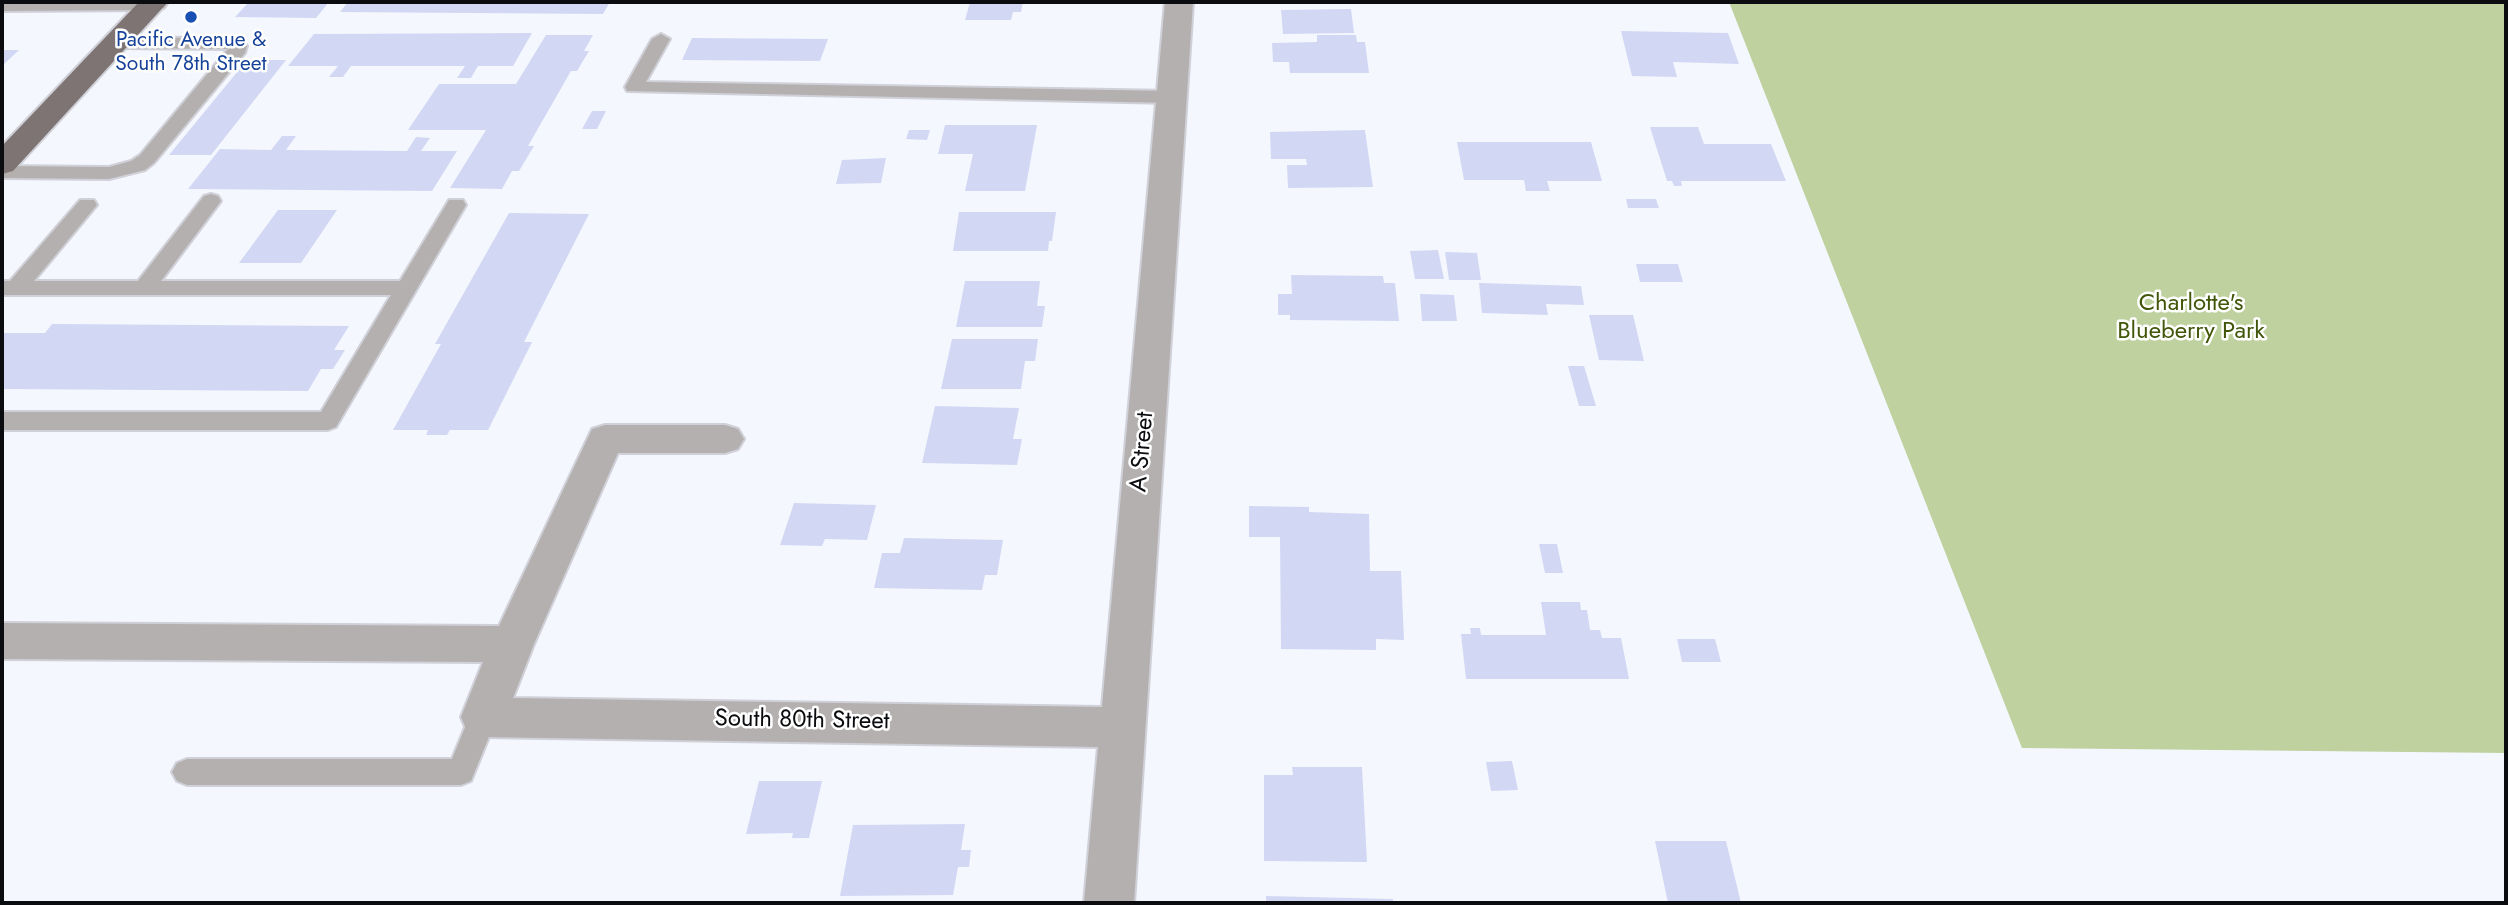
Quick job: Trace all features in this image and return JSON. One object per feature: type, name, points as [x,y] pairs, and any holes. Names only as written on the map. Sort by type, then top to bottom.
[{"type":"main road","points":[[2,164],[154,2]]},
{"type":"street","points":[[2,3],[154,2]]},
{"type":"street","name":"A Street","points":[[1109,903],[1179,2]]},
{"type":"street","points":[[483,717],[512,644],[606,439],[725,439]]},
{"type":"street","points":[[2,641],[512,644]]},
{"type":"street","name":"South 80th Street","points":[[483,717],[1121,727]]},
{"type":"lane","points":[[661,39],[634,88],[1171,97]]},
{"type":"lane","points":[[2,172],[109,173],[138,166],[147,159],[228,63],[238,47],[221,42],[116,43]]},
{"type":"lane","points":[[144,288],[211,201]]},
{"type":"lane","points":[[9,288],[87,205]]},
{"type":"lane","points":[[2,421],[328,421],[456,205]]},
{"type":"lane","points":[[9,288],[407,288]]},
{"type":"lane","points":[[187,772],[461,772],[483,717]]},
{"type":"green space","name":"Charlotte's Blueberry Park","points":[[1729,2],[2506,2],[2506,753],[2022,748]]},
{"type":"building","points":[[249,2],[329,2],[316,18],[235,17]]},
{"type":"building","points":[[348,2],[610,2],[603,14],[340,12]]},
{"type":"building","points":[[970,2],[1023,2],[1021,12],[1013,12],[1011,20],[965,20]]},
{"type":"building","points":[[1351,9],[1354,33],[1283,34],[1281,10]]},
{"type":"building","points":[[1621,31],[1728,33],[1739,64],[1673,62],[1677,77],[1632,76]]},
{"type":"building","points":[[532,33],[513,66],[478,66],[471,78],[457,78],[465,66],[351,66],[343,77],[329,77],[338,66],[288,66],[314,34]]},
{"type":"building","points":[[546,35],[593,35],[584,51],[589,51],[577,71],[571,71],[528,146],[534,146],[519,171],[512,171],[502,189],[450,188],[486,130],[408,130],[439,84],[516,84]]},
{"type":"building","points":[[1317,35],[1356,35],[1357,42],[1365,42],[1369,73],[1290,73],[1289,62],[1273,62],[1272,43],[1317,42]]},
{"type":"building","points":[[692,38],[828,39],[820,61],[682,60]]},
{"type":"building","points":[[2,50],[19,50],[2,66]]},
{"type":"building","points":[[247,60],[286,60],[211,155],[169,155]]},
{"type":"building","points":[[592,111],[606,111],[597,129],[582,129]]},
{"type":"building","points":[[945,125],[1037,125],[1025,191],[965,191],[973,154],[938,154]]},
{"type":"building","points":[[1650,127],[1698,127],[1704,144],[1771,144],[1786,181],[1681,181],[1682,186],[1674,186],[1672,181],[1667,181]]},
{"type":"building","points":[[909,130],[930,130],[927,140],[906,139]]},
{"type":"building","points":[[1365,130],[1373,187],[1288,188],[1287,165],[1307,165],[1306,159],[1271,159],[1270,132]]},
{"type":"building","points":[[282,136],[296,136],[286,150],[407,151],[416,137],[430,138],[421,151],[457,151],[432,191],[188,189],[220,149],[271,150]]},
{"type":"building","points":[[1457,142],[1591,142],[1602,181],[1547,181],[1550,191],[1526,191],[1524,180],[1464,180]]},
{"type":"building","points":[[886,158],[881,183],[836,184],[842,160]]},
{"type":"building","points":[[1626,199],[1656,199],[1659,208],[1628,208]]},
{"type":"building","points":[[278,210],[337,210],[301,263],[239,263]]},
{"type":"building","points":[[959,212],[1056,212],[1052,241],[1049,241],[1048,251],[953,251]]},
{"type":"building","points":[[509,213],[589,214],[524,342],[532,342],[488,430],[450,430],[447,435],[426,435],[428,430],[393,430],[441,344],[435,344]]},
{"type":"building","points":[[1438,250],[1444,279],[1415,279],[1410,251]]},
{"type":"building","points":[[1445,252],[1477,253],[1481,280],[1449,280]]},
{"type":"building","points":[[1636,264],[1678,264],[1683,282],[1640,282]]},
{"type":"building","points":[[1291,275],[1383,276],[1384,283],[1395,283],[1399,321],[1290,320],[1290,315],[1278,315],[1278,294],[1292,294]]},
{"type":"building","points":[[965,281],[1040,281],[1037,306],[1045,306],[1042,327],[956,327]]},
{"type":"building","points":[[1479,283],[1581,286],[1584,305],[1546,304],[1548,315],[1482,313]]},
{"type":"building","points":[[1420,294],[1454,295],[1457,321],[1422,321]]},
{"type":"building","points":[[1589,315],[1633,315],[1644,361],[1599,360]]},
{"type":"building","points":[[52,324],[349,326],[334,350],[345,350],[333,369],[321,369],[308,391],[2,389],[2,333],[45,333]]},
{"type":"building","points":[[952,339],[1038,339],[1035,361],[1025,361],[1021,389],[941,389]]},
{"type":"building","points":[[1568,366],[1584,366],[1596,406],[1579,406]]},
{"type":"building","points":[[935,406],[1019,408],[1013,439],[1022,439],[1017,465],[922,463]]},
{"type":"building","points":[[794,503],[876,505],[867,540],[825,539],[822,546],[780,545]]},
{"type":"building","points":[[1249,506],[1309,507],[1309,512],[1369,514],[1370,571],[1401,571],[1404,640],[1376,639],[1376,650],[1281,649],[1280,537],[1249,537]]},
{"type":"building","points":[[904,538],[1003,540],[997,575],[985,575],[982,590],[874,588],[882,553],[900,553]]},
{"type":"building","points":[[1539,544],[1557,544],[1563,573],[1545,573]]},
{"type":"building","points":[[1541,602],[1580,602],[1581,610],[1587,610],[1590,630],[1600,630],[1602,638],[1621,638],[1629,679],[1466,679],[1461,634],[1471,634],[1470,628],[1480,628],[1481,635],[1546,635]]},
{"type":"building","points":[[1677,639],[1715,639],[1721,662],[1682,662]]},
{"type":"building","points":[[1512,761],[1518,790],[1491,791],[1486,762]]},
{"type":"building","points":[[1292,767],[1362,767],[1367,862],[1264,861],[1264,775],[1293,775]]},
{"type":"building","points":[[759,781],[822,781],[809,838],[792,838],[793,833],[746,834]]},
{"type":"building","points":[[965,824],[961,850],[971,850],[969,867],[958,867],[953,895],[840,896],[853,825]]},
{"type":"building","points":[[1655,841],[1726,841],[1741,903],[1668,903]]},
{"type":"building","points":[[1266,896],[1393,899],[1393,903],[1266,903]]},
{"type":"place","name":"Pacific Avenue & South 78th Street","points":[[191,17]]}]
